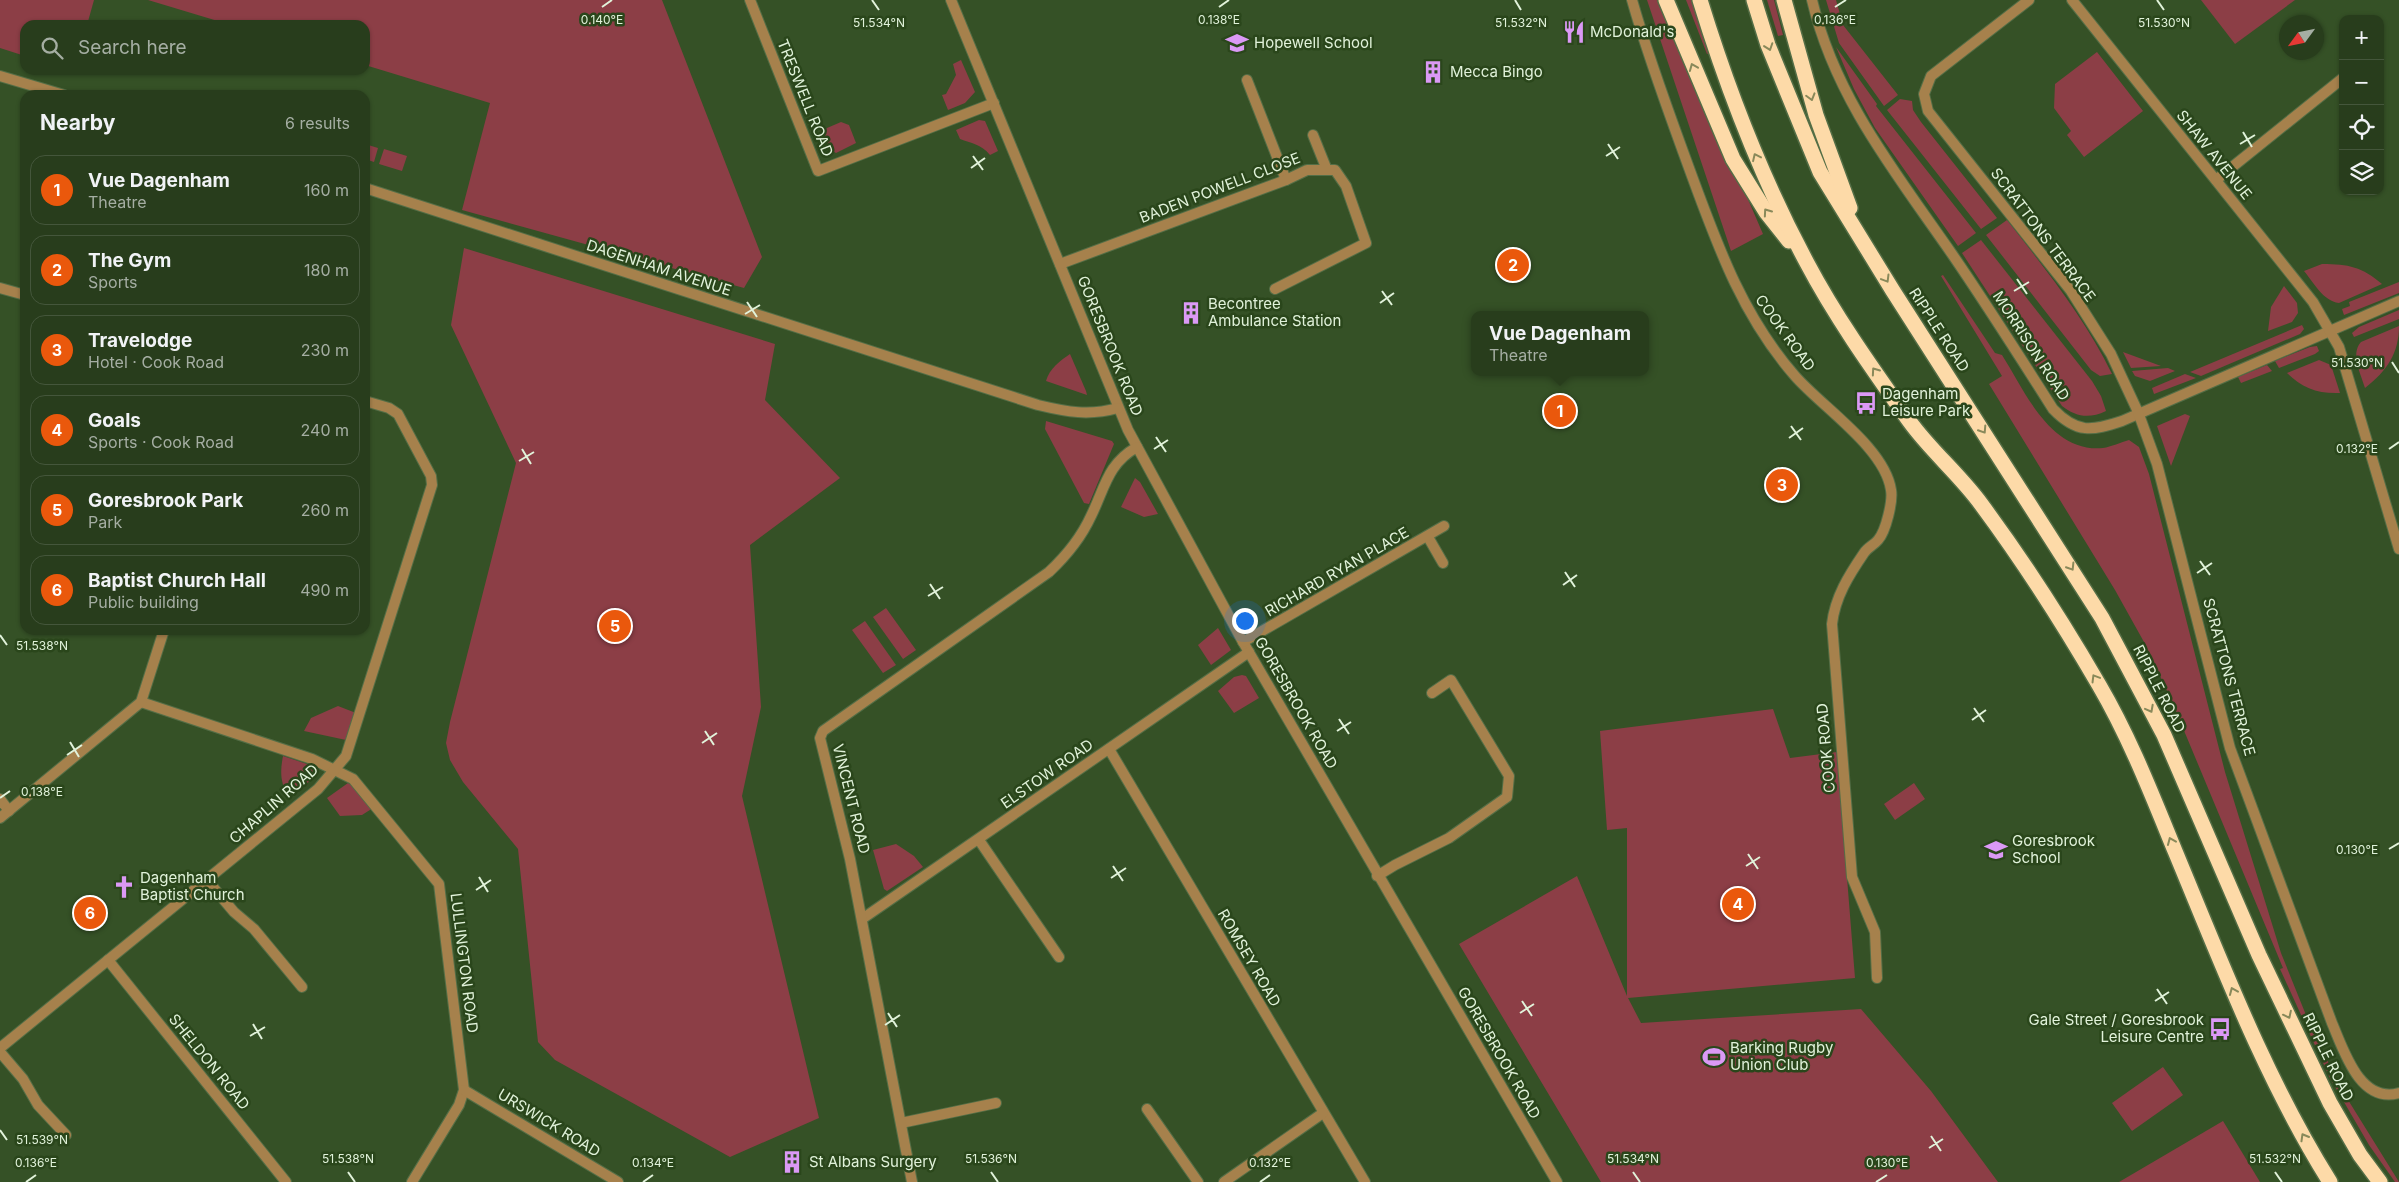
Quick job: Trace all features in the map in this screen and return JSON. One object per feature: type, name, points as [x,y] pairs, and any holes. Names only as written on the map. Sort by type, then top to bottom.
[{"type":"highway","points":[[1666,0],[1733,159],[1766,212],[1807,264],[1858,346],[1913,426],[1980,502],[2062,624],[2101,688],[2138,762],[2248,1026],[2299,1129],[2330,1182]]},
{"type":"highway","points":[[1700,0],[1719,62],[1749,142],[1807,264]]},
{"type":"highway","points":[[1754,0],[1768,45],[1820,172],[1860,237]]},
{"type":"highway","points":[[1784,0],[1816,115],[1860,237]]},
{"type":"highway","name":"RIPPLE ROAD","points":[[1860,237],[2102,618],[2164,735],[2259,955],[2326,1094],[2360,1155],[2380,1182]]},
{"type":"street","name":"TRESWELL ROAD","points":[[750,0],[818,171],[994,103]]},
{"type":"street","name":"GORESBROOK ROAD","points":[[951,0],[1118,408],[1137,447],[1243,642],[1377,876],[1557,1182]]},
{"type":"street","name":"COOK ROAD","points":[[1632,0],[1671,119],[1715,238],[1744,304],[1766,339],[1795,376],[1873,453],[1884,469],[1891,490],[1885,528],[1879,540],[1866,550],[1840,591],[1832,624],[1852,877],[1875,932],[1877,978]]},
{"type":"street","name":"MORRISON ROAD","points":[[1812,0],[1829,53],[1848,100],[1876,145],[2004,331],[2053,409],[2063,420],[2074,426],[2096,429],[2122,421],[2138,412],[2399,301]]},
{"type":"street","name":"SCRATTONS TERRACE","points":[[2029,0],[1931,76],[1924,94],[1928,111],[2071,291],[2111,354],[2138,412],[2157,464],[2230,748],[2332,1023],[2348,1059],[2366,1087],[2375,1093],[2390,1095],[2399,1093]]},
{"type":"street","name":"SHAW AVENUE","points":[[2072,0],[2313,302],[2330,330],[2339,347],[2396,525],[2399,549]]},
{"type":"street","points":[[0,76],[47,90]]},
{"type":"street","points":[[1247,80],[1286,180]]},
{"type":"street","points":[[2216,180],[2339,81]]},
{"type":"street","points":[[1275,289],[1366,243],[1346,186],[1335,170],[1327,170],[1313,135]]},
{"type":"street","name":"BADEN POWELL CLOSE","points":[[1060,264],[1286,180],[1308,170],[1327,170]]},
{"type":"street","name":"DAGENHAM AVENUE","points":[[370,190],[1038,405],[1072,413],[1088,414],[1118,408]]},
{"type":"street","points":[[0,288],[20,294]]},
{"type":"street","name":"CHAPLIN ROAD","points":[[0,1048],[318,789],[336,769],[351,746],[432,486],[430,476],[398,414],[389,408],[370,402]]},
{"type":"street","name":"VINCENT ROAD","points":[[912,1182],[850,859],[821,745],[823,731],[1048,572],[1064,557],[1080,535],[1116,462],[1137,447]]},
{"type":"street","name":"RICHARD RYAN PLACE","points":[[1243,642],[1428,537],[1444,526]]},
{"type":"street","points":[[1428,537],[1443,563]]},
{"type":"street","points":[[0,818],[142,702],[162,635]]},
{"type":"street","name":"ELSTOW ROAD","points":[[862,919],[1249,652]]},
{"type":"street","points":[[1377,876],[1449,838],[1492,810],[1507,797],[1509,776],[1452,680],[1432,693]]},
{"type":"street","name":"LULLINGTON ROAD","points":[[142,702],[304,756],[336,769],[352,779],[438,884],[464,1090]]},
{"type":"street","name":"ROMSEY ROAD","points":[[1109,749],[1365,1182]]},
{"type":"street","points":[[0,799],[10,811]]},
{"type":"street","points":[[979,840],[1059,957]]},
{"type":"street","points":[[208,880],[234,912],[254,929],[302,987]]},
{"type":"street","name":"SHELDON ROAD","points":[[108,960],[286,1182]]},
{"type":"street","points":[[0,1052],[24,1079],[38,1104],[66,1135]]},
{"type":"street","points":[[412,1182],[458,1105],[464,1090]]},
{"type":"street","name":"URSWICK ROAD","points":[[464,1090],[618,1182]]},
{"type":"street","points":[[901,1123],[996,1102]]},
{"type":"street","points":[[1147,1109],[1198,1182]]},
{"type":"street","points":[[1224,1182],[1323,1113]]},
{"type":"shaded area","points":[[0,0],[94,0],[88,20],[20,20],[20,54],[0,48]]},
{"type":"shaded area","points":[[148,0],[662,0],[762,257],[744,288],[462,210],[490,103],[370,67],[370,20],[214,20]]},
{"type":"shaded area","points":[[1647,0],[1665,0],[1676,33],[1763,234],[1731,251]]},
{"type":"shaded area","points":[[1686,0],[1695,0],[1712,52],[1707,54]]},
{"type":"shaded area","points":[[1767,0],[1774,0],[1783,35],[1778,36]]},
{"type":"shaded area","points":[[1826,0],[1836,0],[1843,25],[1898,95],[1884,106],[1839,43]]},
{"type":"shaded area","points":[[2201,0],[2295,0],[2235,44]]},
{"type":"shaded area","points":[[1836,47],[1877,104],[1876,106],[1976,233],[1958,246],[1875,128],[1854,89]]},
{"type":"shaded area","points":[[2097,52],[2143,111],[2084,157],[2067,135],[2071,131],[2054,108],[2055,84]]},
{"type":"shaded area","points":[[961,60],[975,92],[965,103],[948,110],[942,95],[946,94],[956,75],[953,64]]},
{"type":"shaded area","points":[[1900,99],[1912,101],[1913,110],[1921,122],[1997,218],[1981,229],[1887,110]]},
{"type":"shaded area","points":[[979,120],[985,121],[998,151],[990,155],[979,146],[960,139],[956,130]]},
{"type":"shaded area","points":[[841,122],[849,125],[856,143],[836,153],[828,148],[820,131]]},
{"type":"shaded area","points":[[370,146],[378,148],[374,162],[370,161]]},
{"type":"shaded area","points":[[384,149],[407,156],[402,171],[379,164]]},
{"type":"shaded area","points":[[2007,220],[2050,276],[2090,333],[2112,374],[2100,376],[2091,370],[1986,235]]},
{"type":"shaded area","points":[[1981,240],[2092,381],[2101,396],[2106,411],[2100,414],[2083,416],[2072,413],[2062,406],[1962,253]]},
{"type":"shaded area","points":[[464,248],[775,344],[765,400],[840,478],[750,545],[761,707],[742,796],[819,1118],[730,1157],[555,1060],[538,1042],[518,849],[463,782],[450,760],[446,743],[450,722],[516,463],[451,325]]},
{"type":"shaded area","points":[[2322,264],[2348,266],[2361,270],[2382,284],[2339,303],[2333,302],[2319,291],[2304,271]]},
{"type":"shaded area","points":[[1943,275],[1995,353],[2002,355],[2030,402],[2054,430],[2068,441],[2084,447],[2103,448],[2129,440],[2139,447],[2149,474],[2225,772],[2281,953],[2308,1020],[2340,1087],[2399,1182],[2395,1182],[2369,1145],[2330,1078],[2280,969],[2283,968],[2170,697],[2144,642],[2115,590],[1989,384],[2002,376],[1941,276]]},
{"type":"shaded area","points":[[2399,282],[2399,293],[2344,315],[2342,309],[2350,306],[2349,302]]},
{"type":"shaded area","points":[[2284,286],[2297,303],[2298,313],[2292,322],[2268,331],[2271,307]]},
{"type":"shaded area","points":[[2399,310],[2399,319],[2354,337],[2352,333],[2359,327]]},
{"type":"shaded area","points":[[2302,325],[2304,329],[2300,334],[2201,376],[2190,372]]},
{"type":"shaded area","points":[[2399,326],[2397,345],[2390,361],[2380,375],[2365,388],[2357,364],[2356,352],[2358,347],[2361,342]]},
{"type":"shaded area","points":[[2317,346],[2319,351],[2315,354],[2279,368],[2275,361],[2310,347]]},
{"type":"shaded area","points":[[2123,352],[2161,366],[2131,368]]},
{"type":"shaded area","points":[[1070,354],[1087,395],[1046,381],[1059,362]]},
{"type":"shaded area","points":[[2319,360],[2331,365],[2340,393],[2311,389],[2299,383],[2287,373]]},
{"type":"shaded area","points":[[2267,365],[2272,371],[2241,383],[2238,377]]},
{"type":"shaded area","points":[[2168,368],[2175,371],[2150,381],[2135,376],[2132,371]]},
{"type":"shaded area","points":[[2185,374],[2196,378],[2154,394],[2152,388]]},
{"type":"shaded area","points":[[2185,414],[2190,416],[2171,466],[2157,426]]},
{"type":"shaded area","points":[[1046,421],[1112,441],[1114,444],[1089,504],[1084,503],[1045,429]]},
{"type":"shaded area","points":[[1135,478],[1140,482],[1158,514],[1144,517],[1121,507]]},
{"type":"shaded area","points":[[886,608],[916,650],[903,659],[873,617]]},
{"type":"shaded area","points":[[865,621],[896,665],[883,673],[852,630]]},
{"type":"shaded area","points":[[1218,628],[1231,650],[1211,665],[1198,645]]},
{"type":"shaded area","points":[[1246,676],[1259,698],[1234,713],[1218,691],[1234,677]]},
{"type":"shaded area","points":[[338,706],[356,713],[346,740],[304,731],[311,718]]},
{"type":"shaded area","points":[[1773,709],[1790,758],[1837,752],[1855,978],[1628,998],[1641,1023],[1861,1009],[1931,1091],[1998,1182],[1601,1182],[1459,944],[1577,876],[1627,996],[1627,828],[1607,830],[1600,731]]},
{"type":"shaded area","points":[[283,756],[317,769],[315,777],[289,797],[282,777]]},
{"type":"shaded area","points":[[348,783],[353,785],[373,808],[362,815],[340,816],[327,798]]},
{"type":"shaded area","points":[[1914,783],[1925,799],[1895,820],[1884,804]]},
{"type":"shaded area","points":[[896,844],[914,856],[923,867],[887,891],[884,889],[873,850]]},
{"type":"shaded area","points":[[2163,1067],[2183,1095],[2132,1131],[2112,1103]]},
{"type":"shaded area","points":[[2223,1121],[2260,1182],[2119,1182]]},
{"type":"place","name":"McDonald's","points":[[1574,32]]},
{"type":"place","name":"Hopewell School","points":[[1237,43]]},
{"type":"place","name":"Mecca Bingo","points":[[1433,72]]},
{"type":"place","name":"The Gym","points":[[1513,265]]},
{"type":"place","name":"Becontree Ambulance Station","points":[[1191,313]]},
{"type":"place","name":"Dagenham Leisure Park","points":[[1866,403]]},
{"type":"place","name":"Vue Dagenham","points":[[1560,411]]},
{"type":"place","name":"Travelodge","points":[[1782,485]]},
{"type":"place","name":"Goresbrook Park","points":[[615,626]]},
{"type":"place","name":"Goresbrook School","points":[[1996,850]]},
{"type":"place","name":"Dagenham Baptist Church","points":[[124,887]]},
{"type":"place","name":"Goals","points":[[1738,904]]},
{"type":"place","name":"Baptist Church Hall","points":[[90,913]]},
{"type":"place","name":"Gale Street / Goresbrook Leisure Centre","points":[[2220,1029]]},
{"type":"place","name":"Barking Rugby Union Club","points":[[1714,1057]]},
{"type":"place","name":"St Albans Surgery","points":[[792,1162]]}]
